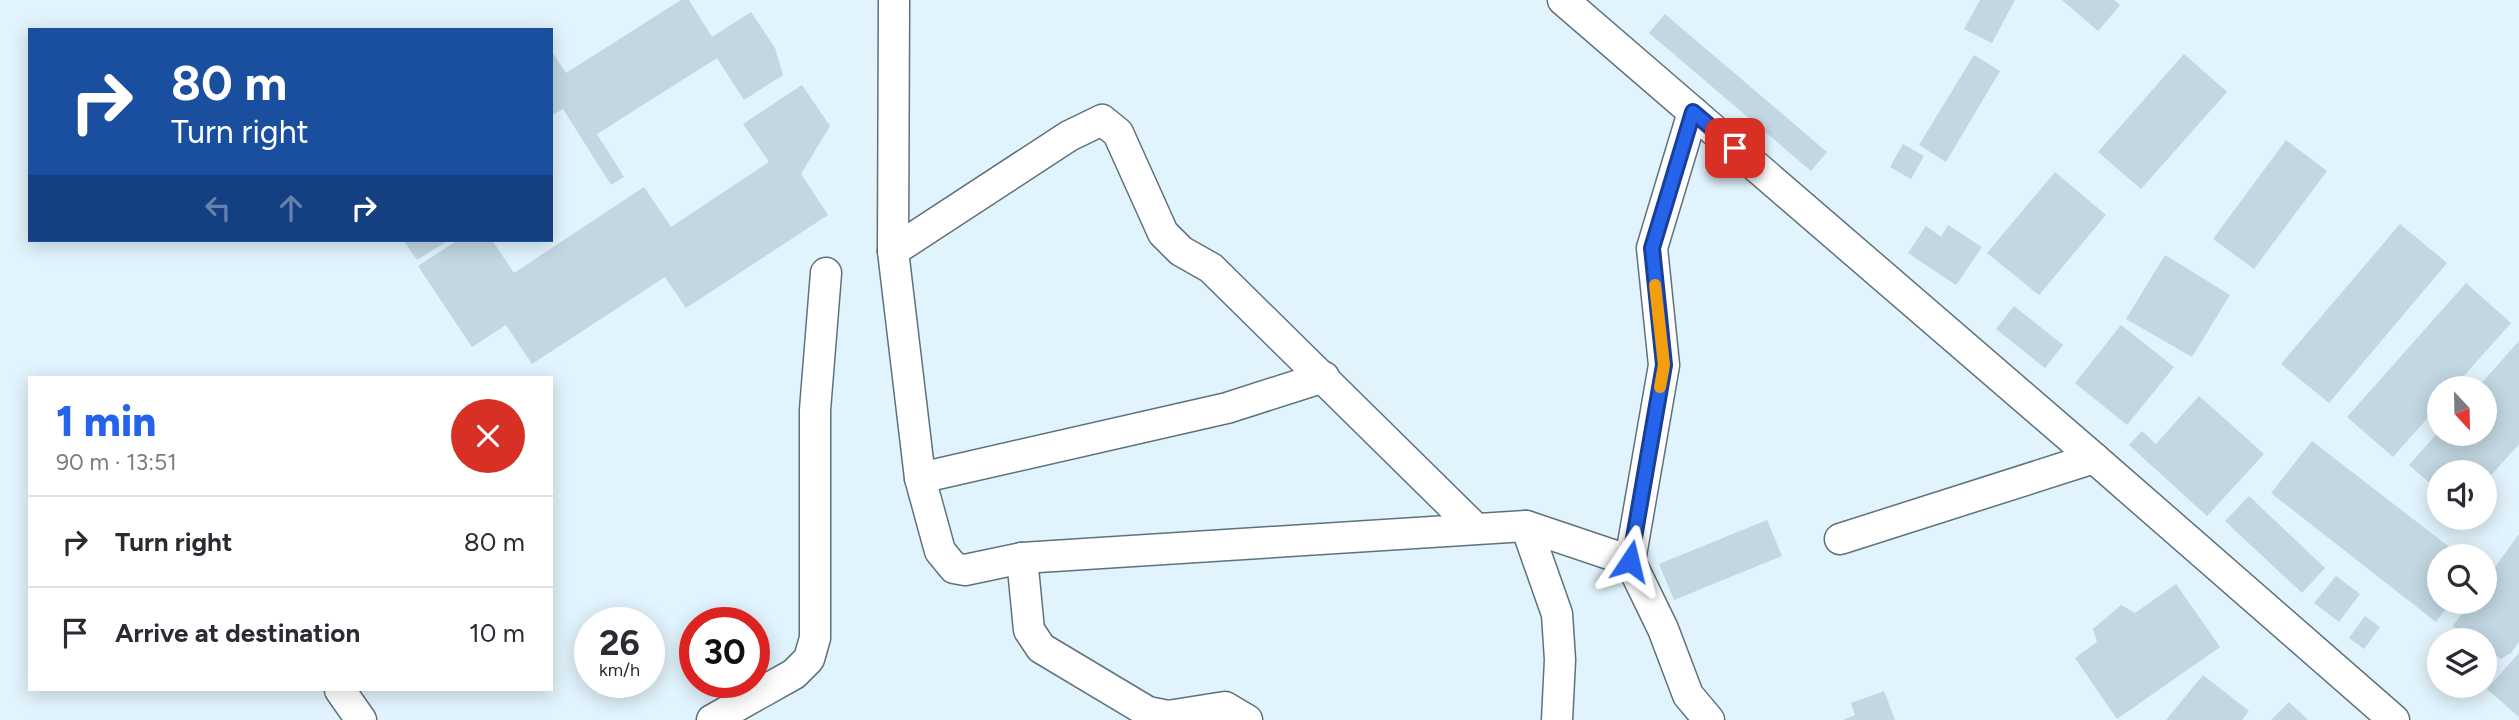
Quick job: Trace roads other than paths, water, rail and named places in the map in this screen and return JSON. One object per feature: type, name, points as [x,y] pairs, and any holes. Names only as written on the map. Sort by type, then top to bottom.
[{"type":"street","points":[[894,0],[893,250],[920,478],[940,551],[954,568],[965,570],[1022,558],[1526,526],[1630,561]]},
{"type":"street","points":[[1563,0],[2394,720]]},
{"type":"street","points":[[1693,112],[1652,248],[1664,365],[1630,561],[1663,629],[1688,695],[1709,720]]},
{"type":"street","points":[[893,250],[1069,136],[1102,120],[1118,134],[1163,233],[1181,251],[1211,268],[1475,528]]},
{"type":"street","points":[[712,720],[794,674],[809,659],[816,638],[815,410],[825,273]]},
{"type":"street","points":[[920,478],[1227,408],[1324,377]]},
{"type":"street","points":[[1840,539],[2094,458]]},
{"type":"street","points":[[1526,526],[1557,614],[1560,660],[1555,718]]},
{"type":"street","points":[[1022,558],[1029,630],[1041,648],[1148,712],[1168,716],[1225,707],[1247,720]]},
{"type":"street","points":[[341,691],[361,720]]}]
